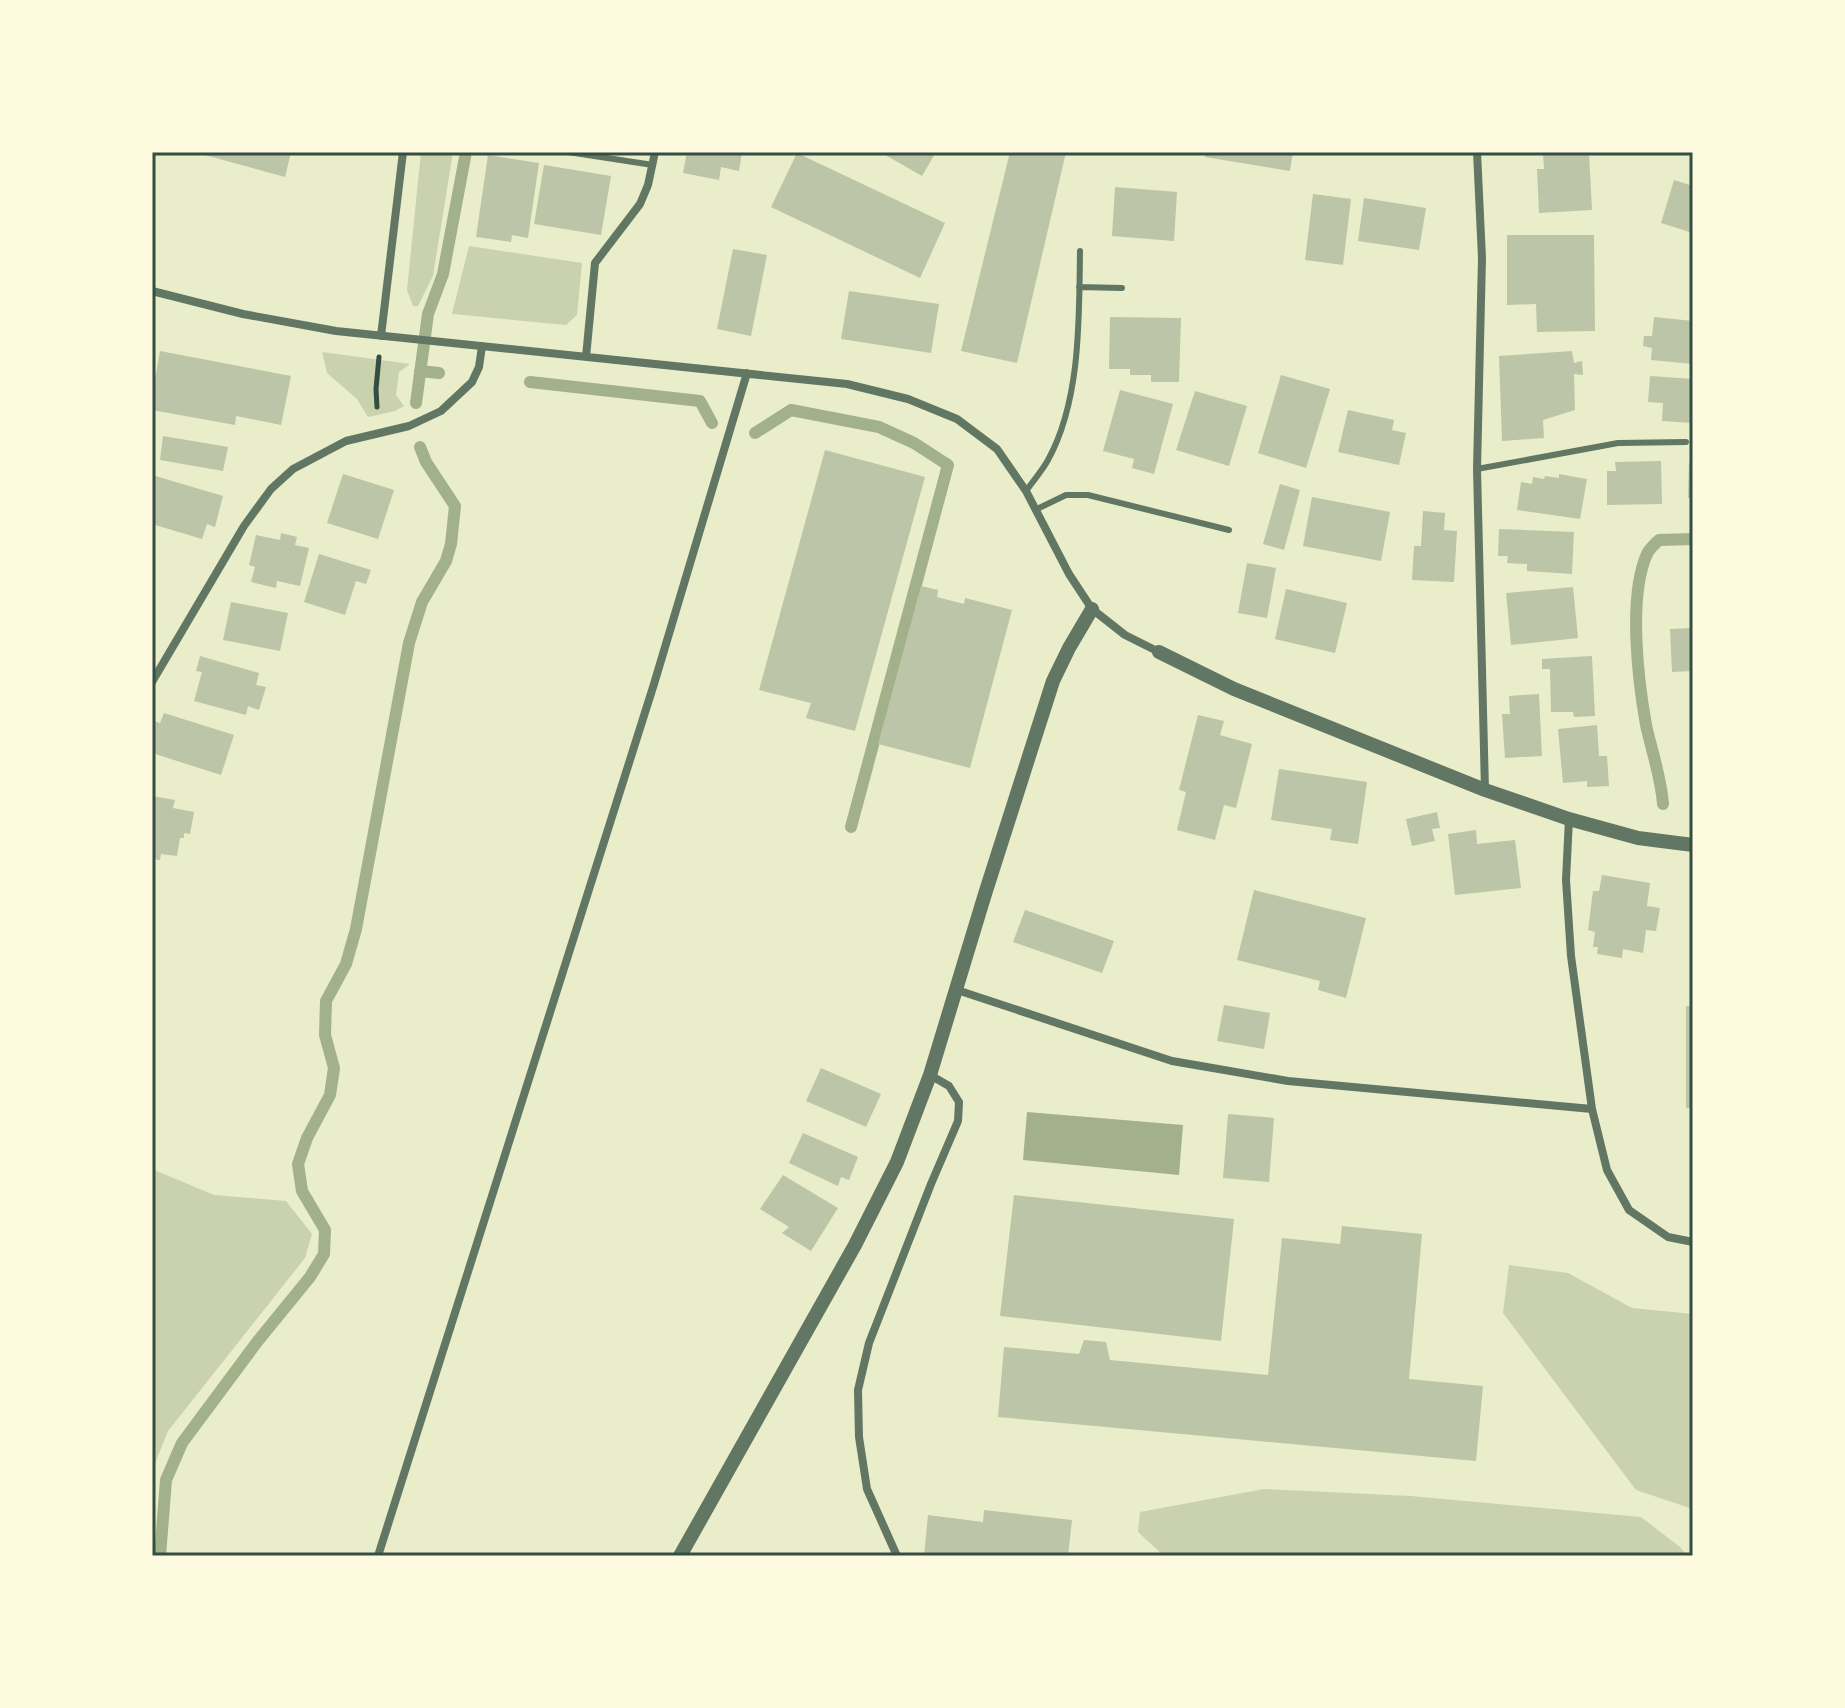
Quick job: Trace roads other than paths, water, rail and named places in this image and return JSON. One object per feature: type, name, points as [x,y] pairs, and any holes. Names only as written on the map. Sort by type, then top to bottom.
[{"type":"street","points":[[381,336],[403,152]]},
{"type":"street","points":[[586,357],[595,263],[640,204],[648,185],[655,152]]},
{"type":"street","points":[[1477,152],[1482,258],[1477,469],[1485,790]]},
{"type":"street","points":[[152,291],[243,314],[336,331],[847,384],[908,399],[957,419],[997,449],[1026,491],[1069,574],[1092,609],[1125,635],[1234,689],[1485,790],[1569,819],[1638,838],[1693,845]]},
{"type":"street","points":[[152,682],[244,526],[271,489],[293,469],[346,441],[409,426],[441,411],[472,382],[479,367],[482,346]]},
{"type":"street","points":[[378,1556],[654,684],[747,373]]},
{"type":"street","points":[[680,1556],[855,1245],[897,1162],[930,1075],[1053,681],[1092,609]]},
{"type":"street","points":[[1569,819],[1566,880],[1570,941],[1592,1109],[1607,1170],[1629,1210],[1668,1237],[1693,1242]]},
{"type":"street","points":[[957,990],[1172,1061],[1288,1081],[1592,1109]]},
{"type":"street","points":[[897,1556],[867,1489],[859,1437],[858,1390],[869,1343],[958,1121],[959,1102],[949,1086],[930,1075]]},
{"type":"lane","points":[[568,152],[653,165]]},
{"type":"lane","points":[[1026,491],[1048,460],[1065,417],[1078,346],[1080,251]]},
{"type":"lane","points":[[1079,287],[1122,288]]},
{"type":"lane","points":[[1477,469],[1618,443],[1686,442]]},
{"type":"lane","points":[[1035,510],[1066,495],[1088,495],[1229,530]]},
{"type":"waterway","points":[[416,403],[428,314],[443,274],[466,152]]},
{"type":"waterway","points":[[420,371],[439,373]]},
{"type":"waterway","points":[[530,382],[700,401],[712,423]]},
{"type":"waterway","points":[[755,433],[791,410],[879,427],[914,443],[948,465],[851,827]]},
{"type":"waterway","points":[[160,1556],[166,1480],[182,1443],[310,1277],[324,1254],[325,1230],[302,1191],[298,1164],[307,1138],[330,1095],[334,1068],[325,1035],[326,1001],[346,964],[356,929],[409,643],[422,602],[446,561],[451,544],[455,506],[426,462],[420,447]]},
{"type":"waterway","points":[[1663,804],[1640,685],[1636,638],[1638,592],[1647,554],[1659,540],[1693,539]]}]
